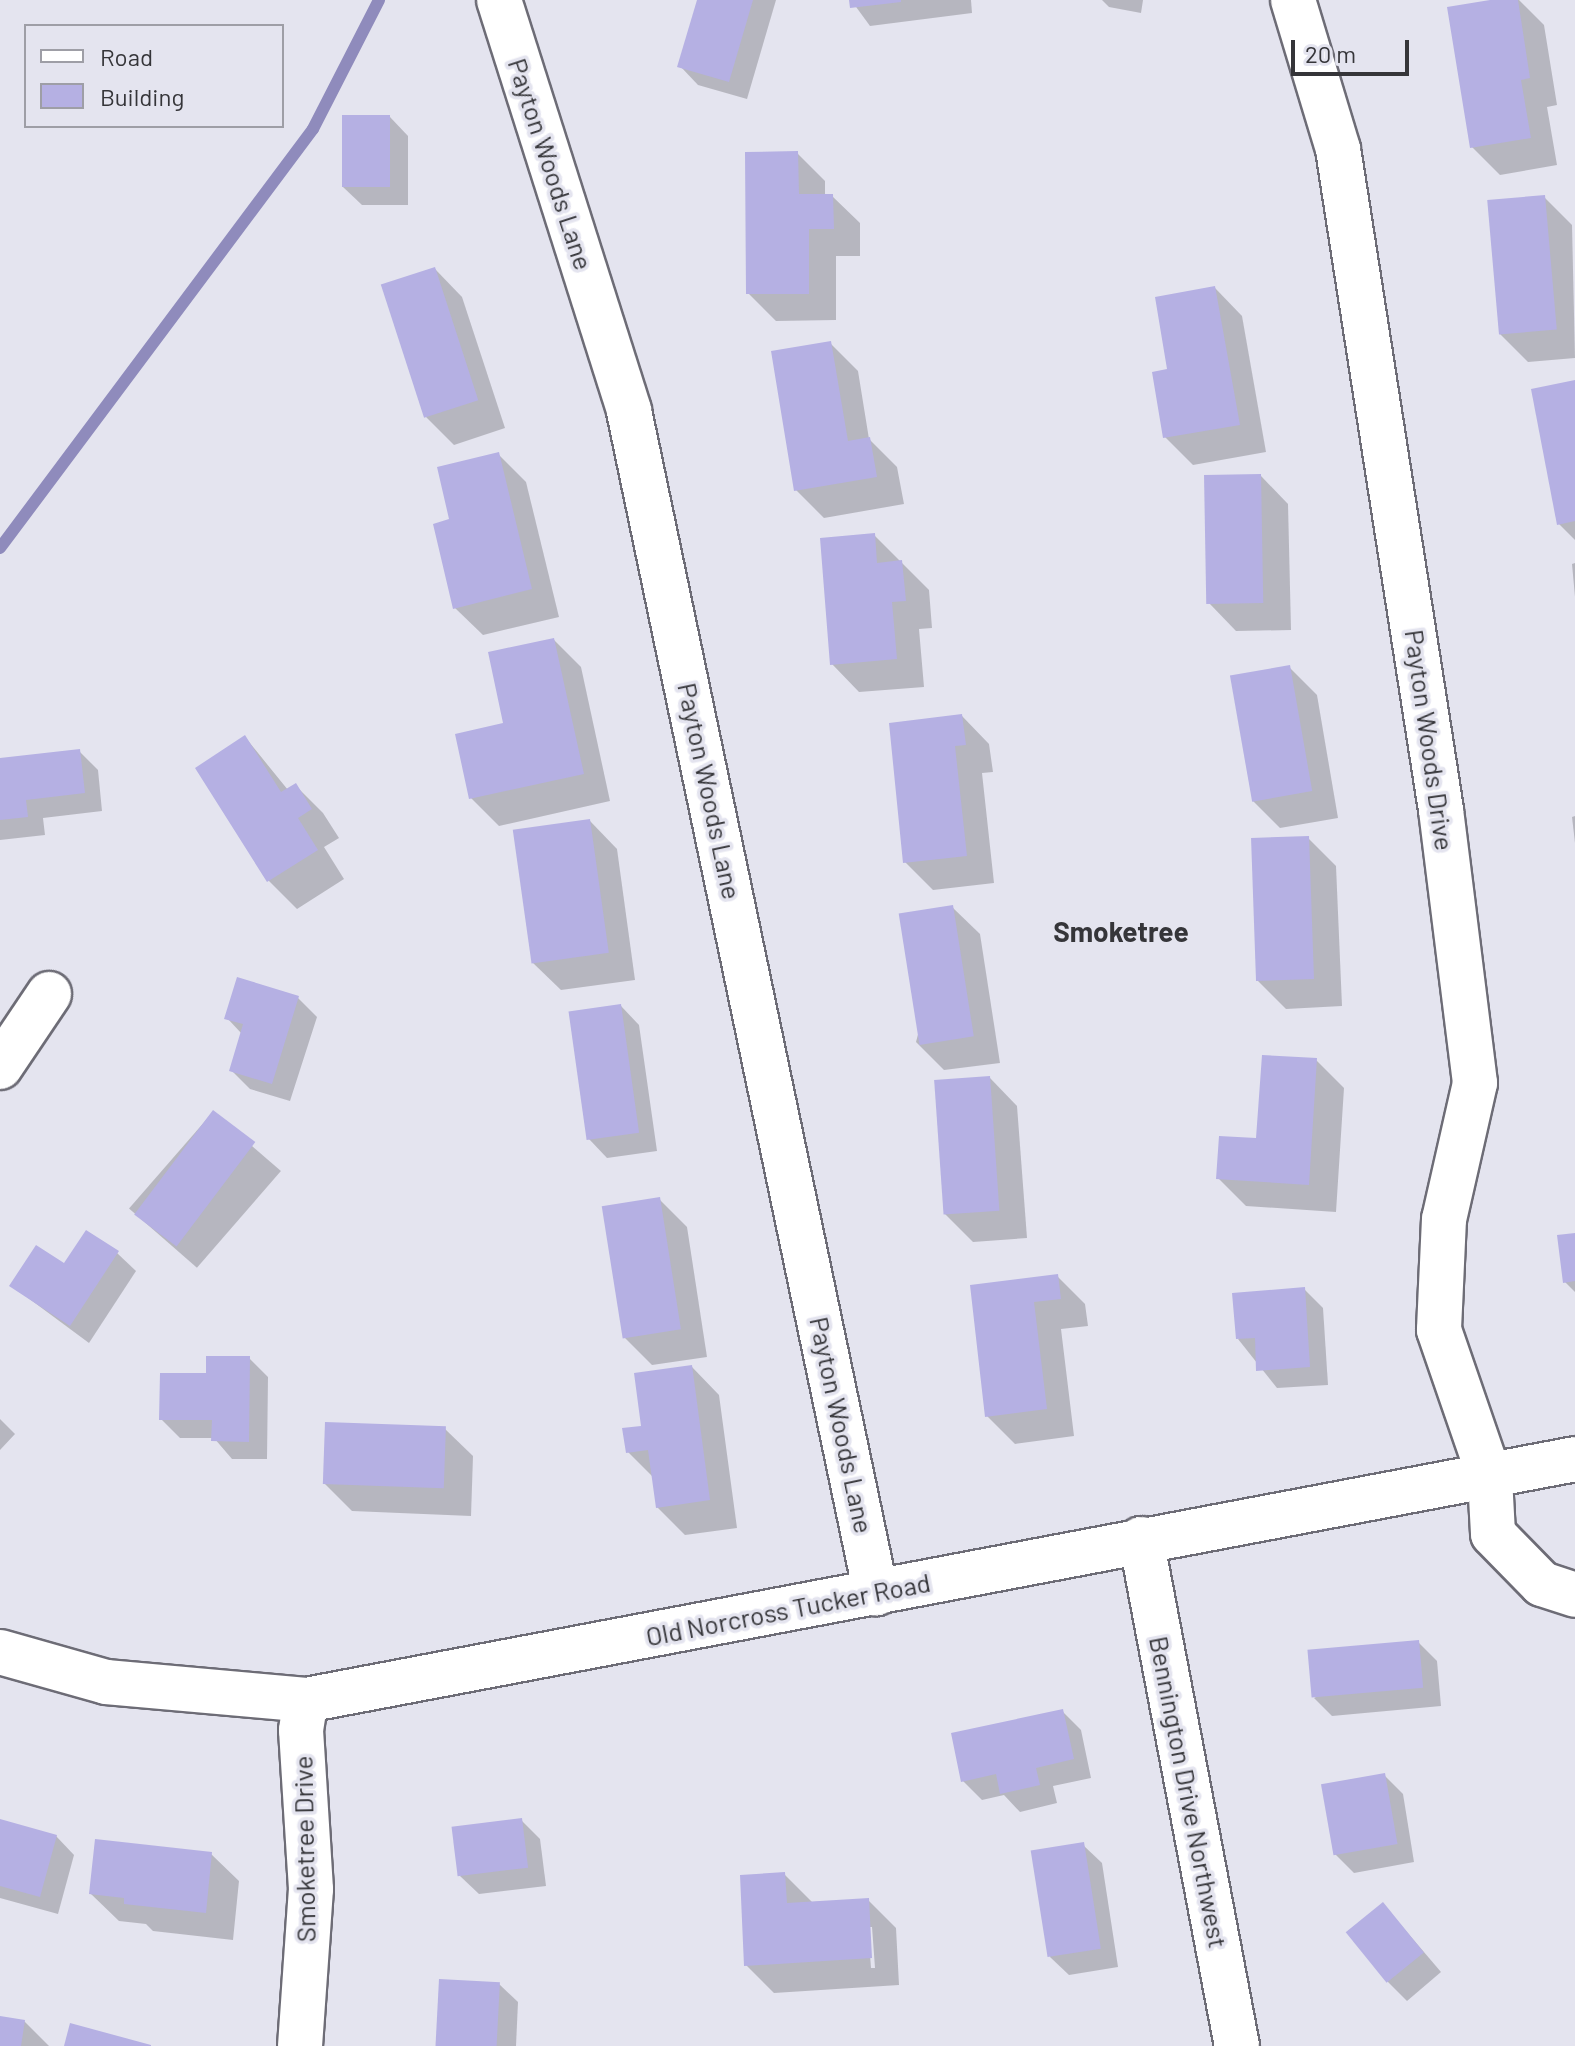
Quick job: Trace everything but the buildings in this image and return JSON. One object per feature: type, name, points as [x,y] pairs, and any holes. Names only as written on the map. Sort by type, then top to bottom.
[{"type":"street","name":"Payton Woods Lane","points":[[499,0],[629,411],[876,1593]]},
{"type":"street","name":"Payton Woods Drive","points":[[1293,0],[1338,149],[1441,810],[1475,1083],[1444,1219],[1439,1330],[1490,1478],[1493,1534],[1542,1584],[1575,1595]]},
{"type":"street","points":[[0,1067],[49,994]]},
{"type":"street","name":"Old Norcross Tucker Road","points":[[0,1652],[106,1682],[306,1700],[876,1593],[1141,1539],[1490,1478],[1575,1459]]},
{"type":"street","name":"Bennington Drive Northwest","points":[[1141,1539],[1237,2046]]},
{"type":"street","name":"Smoketree Drive","points":[[300,2046],[311,1889],[301,1730],[306,1700]]},
{"type":"waterway","points":[[0,548],[313,129],[379,0]]},
{"type":"district","name":"Smoketree","points":[[1121,931]]}]
